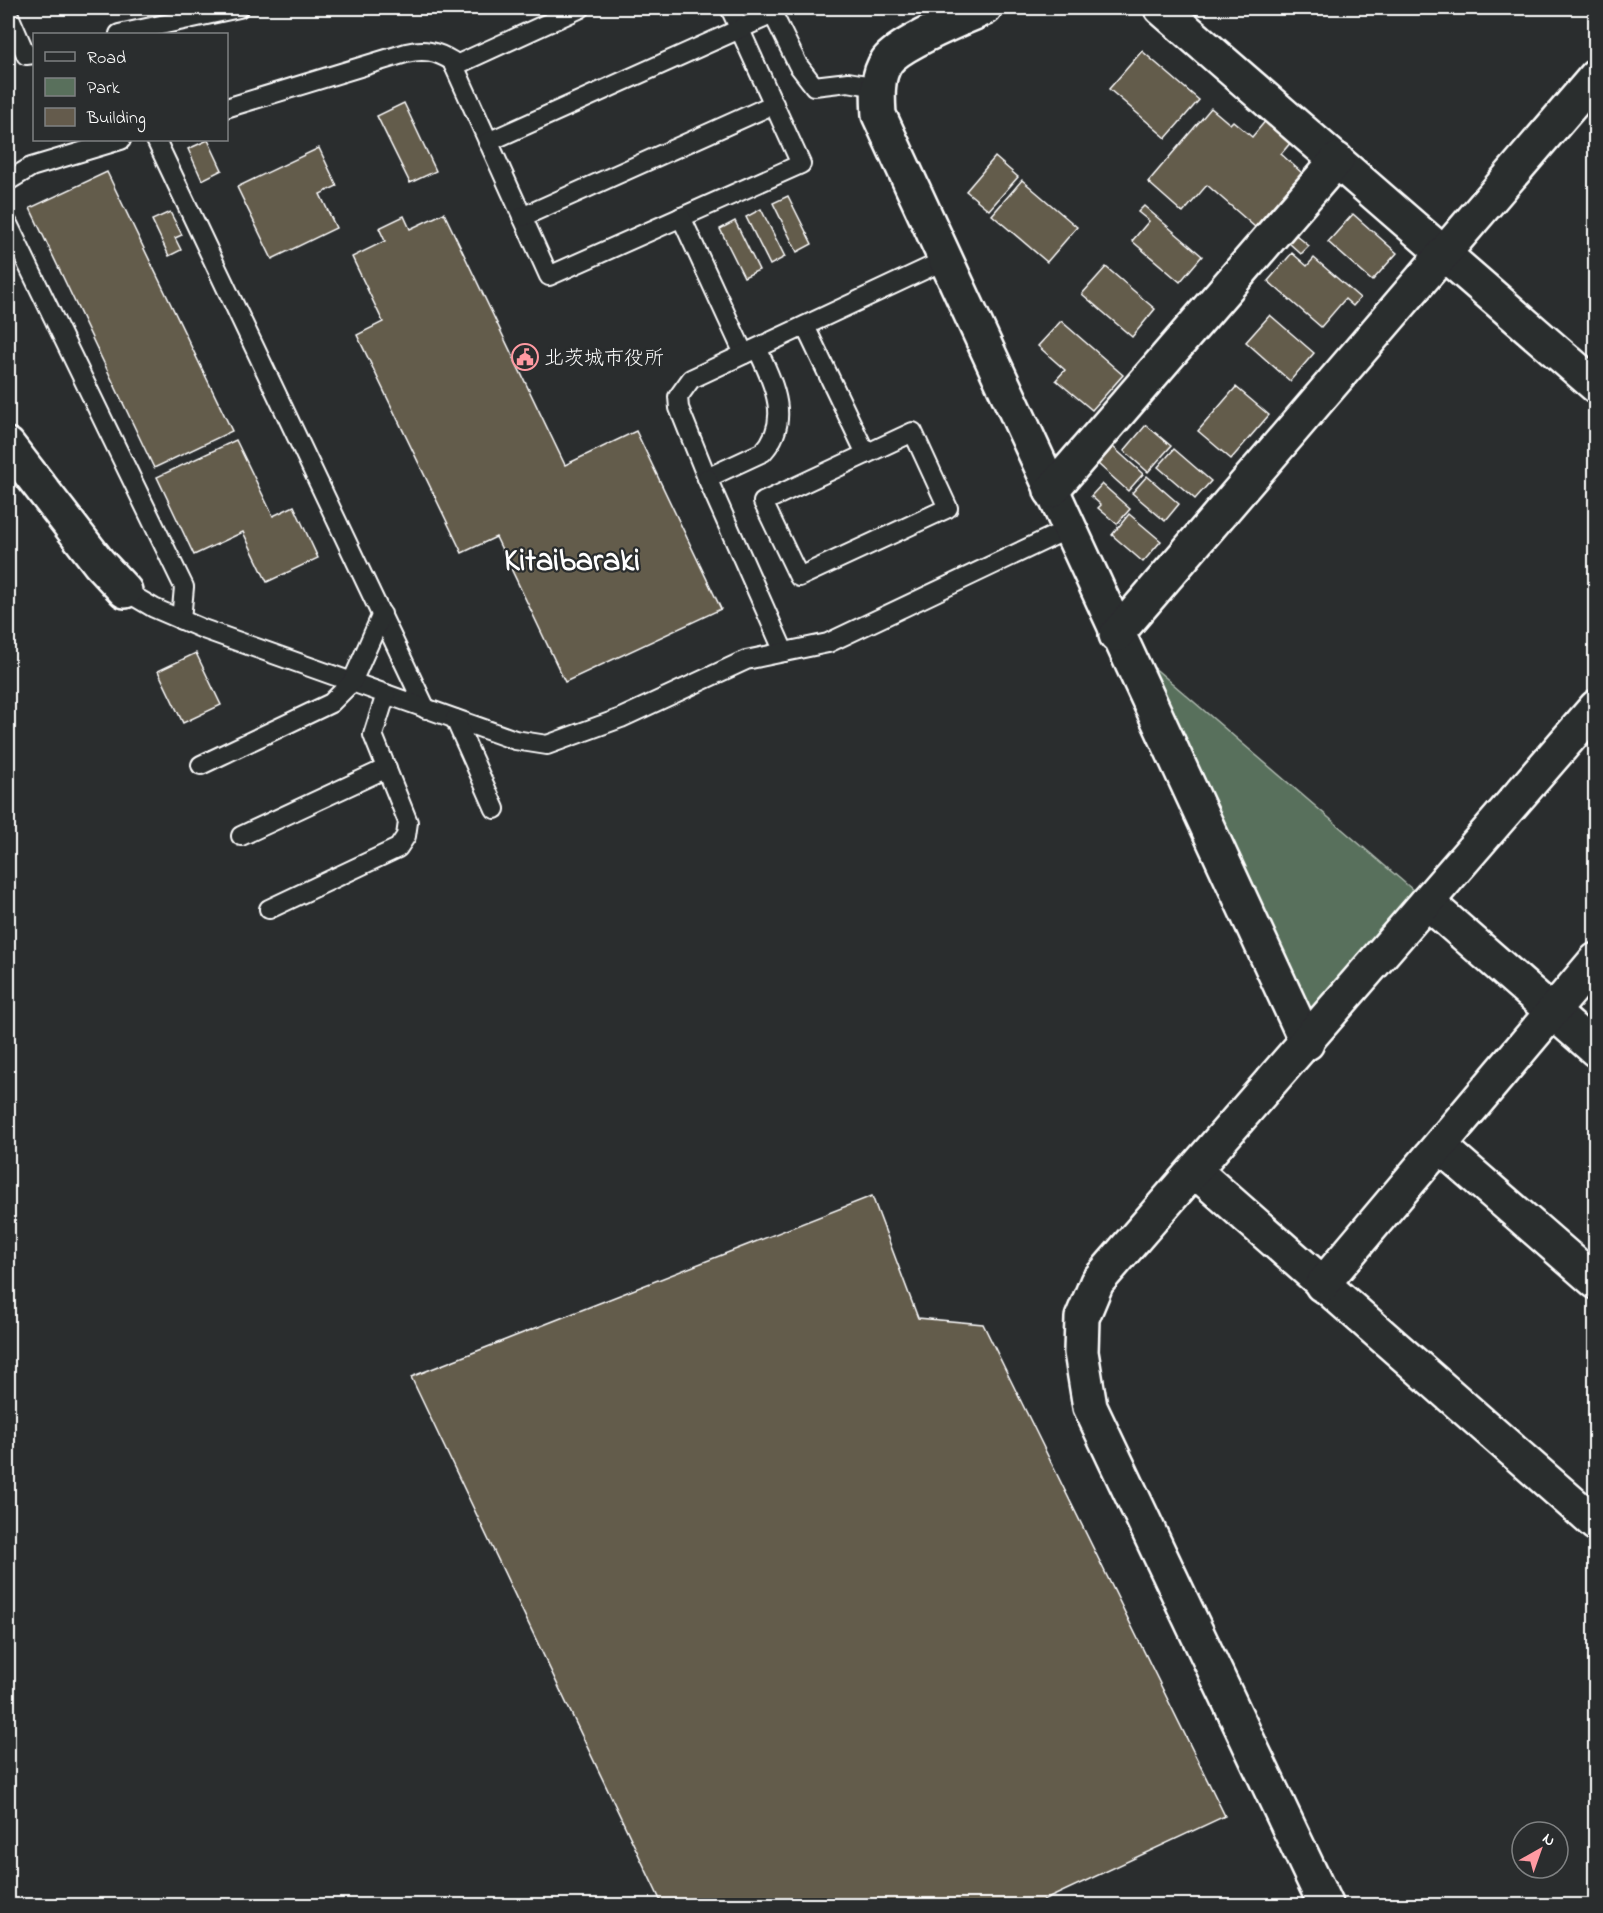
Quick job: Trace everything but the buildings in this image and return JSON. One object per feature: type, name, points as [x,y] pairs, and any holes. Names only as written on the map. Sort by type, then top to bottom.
[{"type":"street","points":[[985,8],[909,44],[887,61],[878,87],[879,116],[1116,635],[1306,1043]]},
{"type":"street","points":[[1161,8],[1596,386]]},
{"type":"street","points":[[1116,635],[1596,76]]},
{"type":"street","points":[[1050,491],[1337,160]]},
{"type":"street","points":[[8,445],[99,563],[125,591]]},
{"type":"street","points":[[1326,1905],[1090,1407],[1081,1352],[1082,1318],[1097,1282],[1596,707]]},
{"type":"street","points":[[1428,902],[1596,1050]]},
{"type":"street","points":[[1322,1285],[1596,960]]},
{"type":"street","points":[[1440,1146],[1596,1282]]},
{"type":"street","points":[[1194,1171],[1596,1524]]},
{"type":"lane","points":[[124,33],[239,8]]},
{"type":"lane","points":[[454,66],[581,8]]},
{"type":"lane","points":[[228,107],[420,50],[436,51],[452,61],[549,276],[801,164],[730,8]]},
{"type":"lane","points":[[488,142],[740,29],[772,10],[798,65],[814,86],[848,82],[878,87]]},
{"type":"lane","points":[[8,13],[26,55],[33,54]]},
{"type":"lane","points":[[522,217],[774,104]]},
{"type":"lane","points":[[8,181],[31,167],[118,141]]},
{"type":"lane","points":[[156,141],[426,709]]},
{"type":"lane","points":[[681,217],[750,351],[778,395],[777,422],[769,445],[763,452],[707,478]]},
{"type":"lane","points":[[8,224],[184,587],[181,620]]},
{"type":"lane","points":[[784,652],[707,478],[679,408],[678,397],[691,379],[945,260]]},
{"type":"lane","points":[[805,326],[866,454]]},
{"type":"lane","points":[[913,432],[948,508],[799,578],[763,502],[866,454],[913,432]]},
{"type":"lane","points":[[125,591],[181,620],[515,740],[547,745],[621,718],[747,660],[828,643],[1068,529]]},
{"type":"lane","points":[[201,765],[331,704],[351,682],[382,614]]},
{"type":"lane","points":[[269,909],[398,848],[406,836],[408,822],[373,735],[386,694]]},
{"type":"lane","points":[[455,719],[495,809]]},
{"type":"lane","points":[[241,836],[387,768]]},
{"type":"green space","points":[[1116,635],[1427,902],[1307,1043]]},
{"type":"place","name":"北茨城市役所","points":[[525,357]]},
{"type":"district","name":"Kitaibaraki","points":[[572,559]]}]
